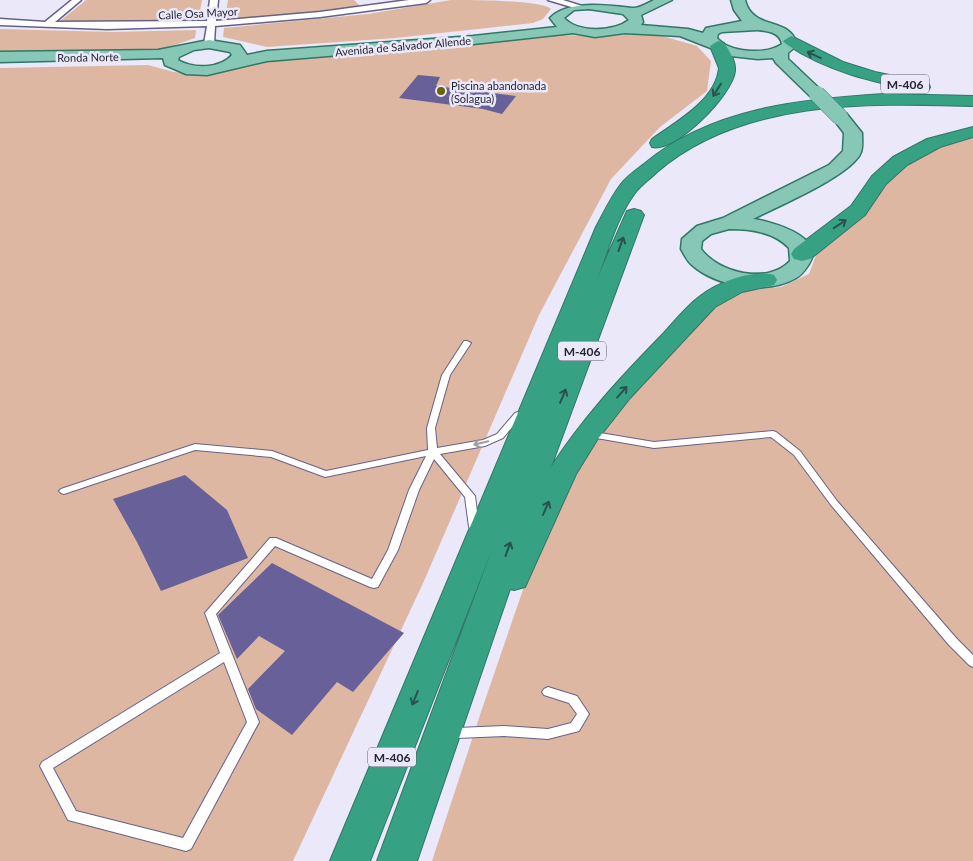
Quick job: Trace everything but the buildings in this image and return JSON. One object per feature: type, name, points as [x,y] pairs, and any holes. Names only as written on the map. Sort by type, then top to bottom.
[{"type":"highway","points":[[434,652],[447,597],[581,252],[614,193],[643,156],[708,105],[727,71],[725,60],[716,39]]},
{"type":"highway","name":"M-406","points":[[786,46],[861,74],[973,96]]},
{"type":"highway","name":"M-406","points":[[350,861],[607,227],[630,185],[661,158],[680,146],[748,118],[797,107],[846,101],[897,99],[973,101]]},
{"type":"highway","name":"M-406","points":[[400,851],[557,410],[583,347],[623,236],[642,197],[662,175],[681,159],[707,144],[757,125],[798,116],[852,108],[898,106],[973,107]]},
{"type":"highway","points":[[802,254],[818,238],[855,214],[878,181],[906,155],[941,139],[973,132]]},
{"type":"highway","points":[[400,851],[457,733],[509,590],[562,473],[587,434],[621,392],[707,302],[735,286],[766,280]]},
{"type":"main road","points":[[648,0],[567,11],[565,26],[607,33],[626,29],[633,26],[635,16],[664,0]]},
{"type":"main road","points":[[728,223],[764,227],[781,233],[798,246],[802,254],[801,263],[795,271],[782,277],[766,280],[730,277],[708,268],[693,255],[691,246],[694,238],[707,228],[728,223],[836,169],[852,152],[853,133],[840,117],[781,60],[786,46],[782,32],[746,20],[740,12],[738,0]]},
{"type":"main road","points":[[612,6],[647,22],[684,28],[716,39],[744,53],[771,61],[791,71]]},
{"type":"main road","name":"Avenida de Salvador Allende","points":[[236,57],[314,48],[469,36],[543,26],[567,11]]},
{"type":"main road","points":[[626,29],[646,29],[716,39],[743,24],[763,26]]},
{"type":"main road","name":"Avenida de Salvador Allende","points":[[236,57],[463,41],[574,29]]},
{"type":"main road","points":[[210,44],[228,45],[236,57],[202,70],[175,58],[191,46],[210,44]]},
{"type":"main road","points":[[744,53],[786,46]]},
{"type":"main road","name":"Ronda Norte","points":[[0,57],[158,55],[175,58]]},
{"type":"main road","name":"Ronda Norte","points":[[0,63],[152,61],[175,58]]},
{"type":"main road","points":[[773,199],[770,215],[781,233]]},
{"type":"street","points":[[46,26],[77,0]]},
{"type":"street","points":[[210,44],[210,25],[214,0]]},
{"type":"street","points":[[364,0],[373,9]]},
{"type":"street","name":"Calle Osa Mayor","points":[[0,22],[46,26],[210,25],[289,19],[373,9],[426,0]]},
{"type":"street","points":[[552,0],[567,11]]},
{"type":"street","points":[[552,0],[567,11]]},
{"type":"lane","points":[[226,654],[46,766],[72,816],[186,845],[252,722],[226,654],[210,613],[273,541],[374,584],[393,550],[414,490],[433,452],[431,428],[446,375],[468,343]]},
{"type":"lane","points":[[64,491],[195,447],[272,454],[325,474],[485,443],[500,436],[518,415]]},
{"type":"lane","points":[[587,434],[654,445],[773,434],[797,452],[834,503],[953,642],[973,662]]},
{"type":"lane","points":[[433,452],[470,496],[474,527]]},
{"type":"lane","points":[[457,733],[504,730],[548,734],[575,727],[583,714],[573,699],[548,692]]},
{"type":"shaded area","points":[[86,0],[202,0],[198,22],[59,22]]},
{"type":"shaded area","points":[[228,0],[354,0],[361,7],[225,20]]},
{"type":"shaded area","points":[[451,0],[520,2],[545,6],[551,9],[543,19],[533,23],[395,38],[267,47],[223,37],[224,28],[368,14]]},
{"type":"shaded area","points":[[0,29],[113,32],[196,30],[195,38],[157,51],[0,51]]},
{"type":"shaded area","points":[[652,33],[697,46],[711,61],[707,91],[660,127],[611,179],[539,315],[424,581],[293,861],[0,861],[0,68],[148,65],[174,72],[198,75],[223,72],[259,60],[399,51],[559,35],[608,36]]},
{"type":"shaded area","points":[[973,135],[973,861],[432,861],[548,517],[588,444],[711,307],[745,290],[781,287],[809,274],[821,242],[870,204],[902,164],[926,148]]},
{"type":"place","name":"Piscina abandonada (Solagua)","points":[[441,91]]}]
